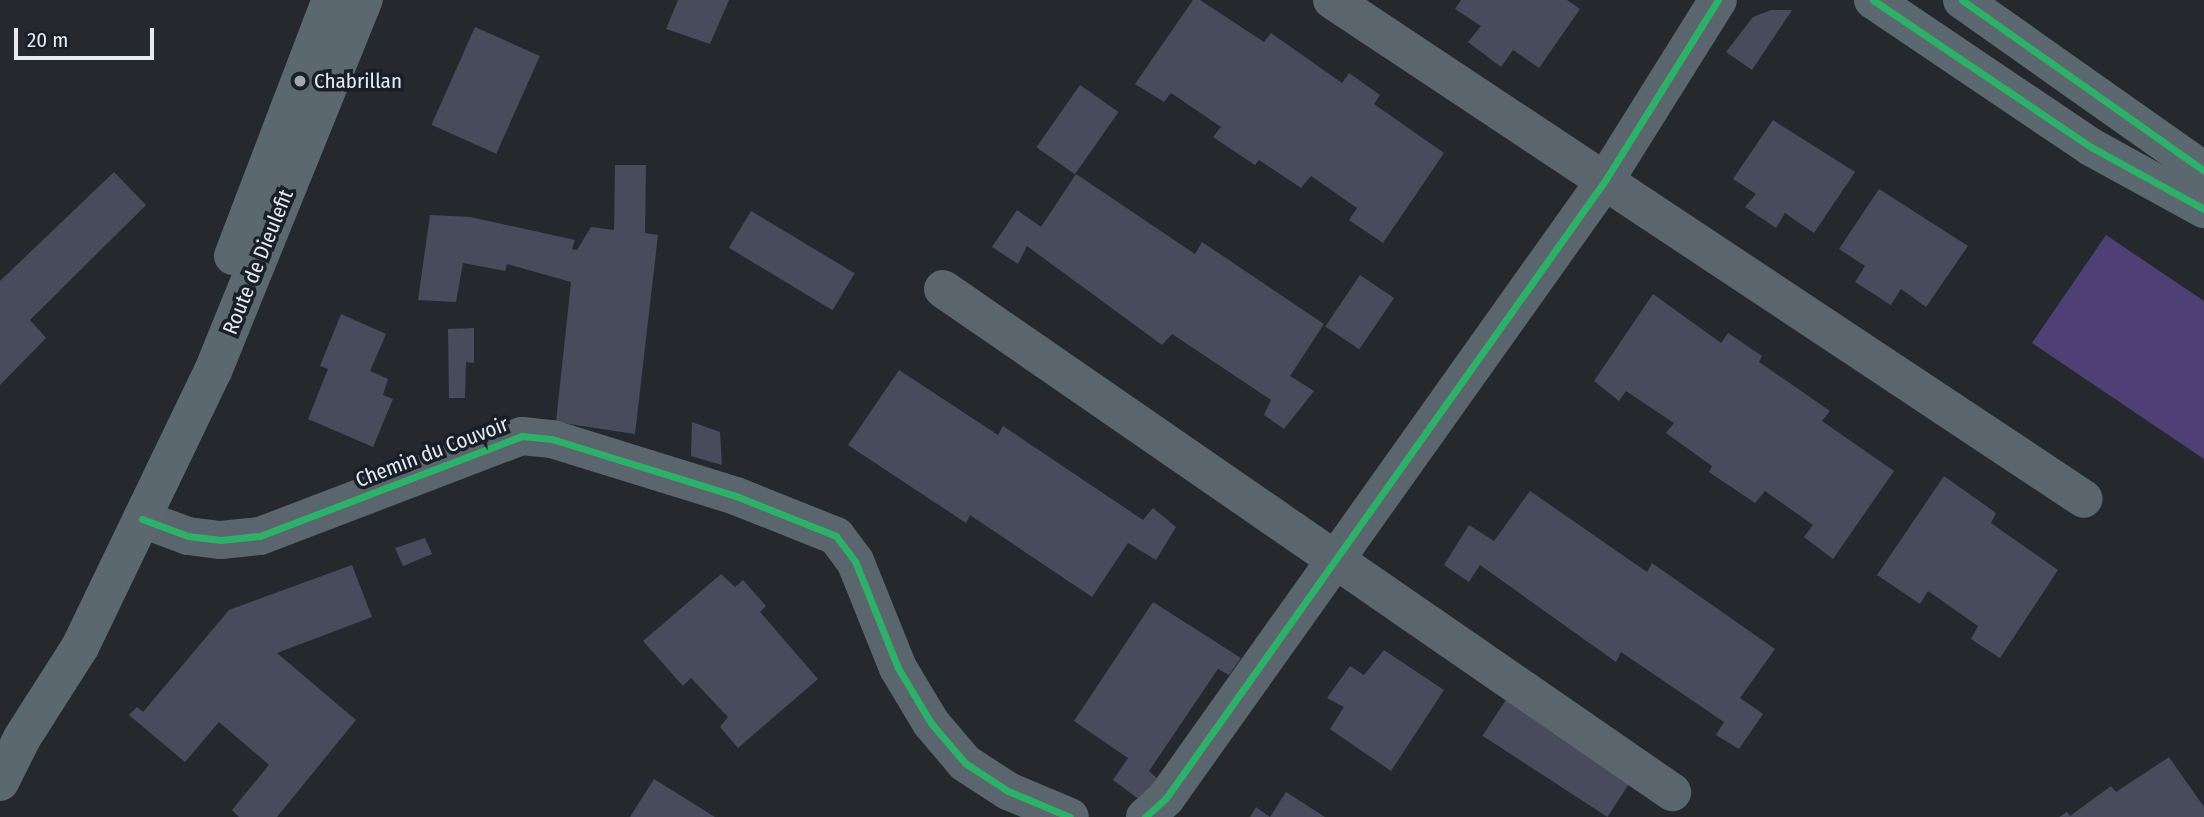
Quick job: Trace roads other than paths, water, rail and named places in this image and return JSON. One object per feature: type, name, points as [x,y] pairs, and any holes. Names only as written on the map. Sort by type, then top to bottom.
[{"type":"main road","name":"Route de Dieulefit","points":[[142,519],[232,259],[331,0]]},
{"type":"main road","name":"Route de Dieulefit","points":[[0,782],[11,751],[80,647],[213,371],[364,0]]},
{"type":"main road","points":[[1873,0],[2091,147],[2204,209]]},
{"type":"main road","points":[[1962,0],[2204,171]]},
{"type":"street","points":[[1332,0],[1606,179],[2084,499]]},
{"type":"street","points":[[1145,817],[1167,798],[1335,557],[1606,179],[1718,0]]},
{"type":"street","points":[[943,289],[1672,792]]},
{"type":"street","name":"Chemin du Couvoir","points":[[142,519],[188,536],[220,540],[260,536],[523,436],[552,439],[736,496],[836,536],[855,561],[898,668],[931,723],[965,763],[1008,792],[1070,817]]},
{"type":"place","name":"Chabrillan","points":[[300,81]]}]
